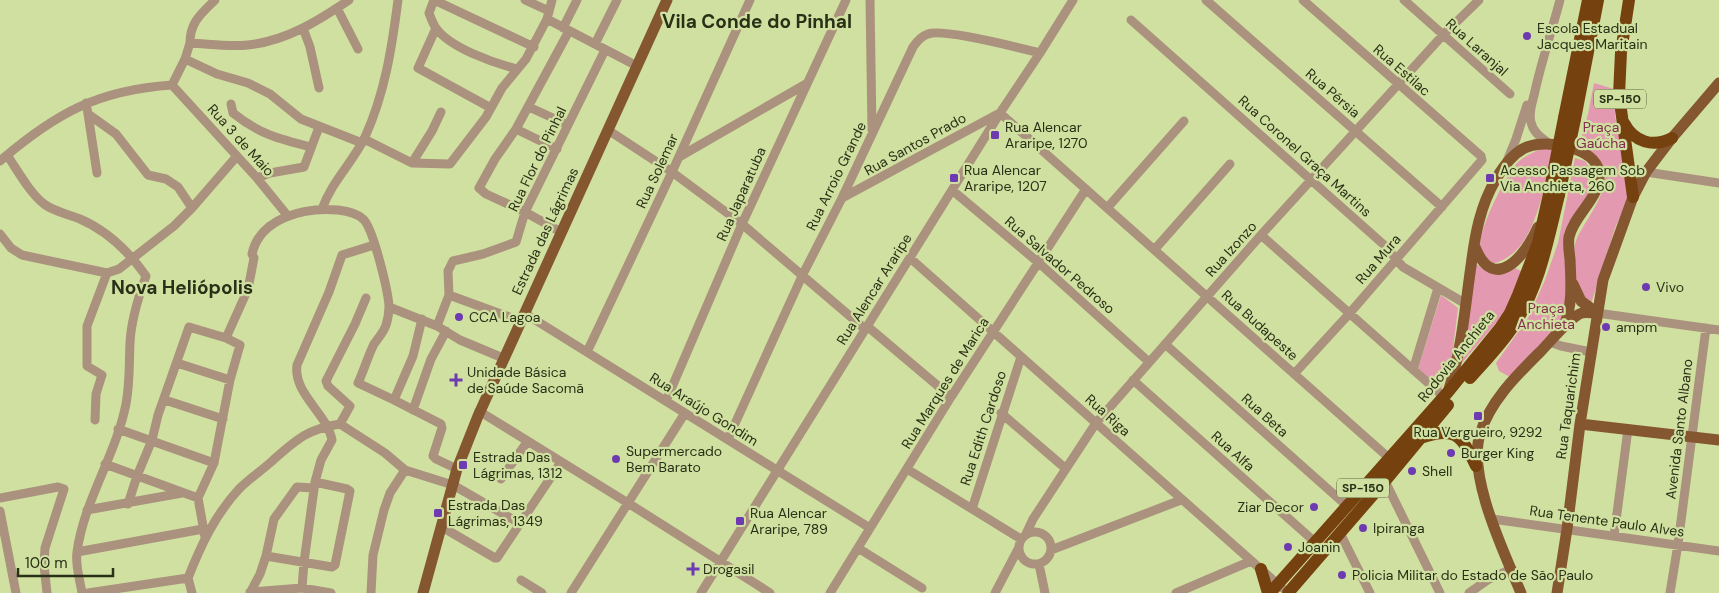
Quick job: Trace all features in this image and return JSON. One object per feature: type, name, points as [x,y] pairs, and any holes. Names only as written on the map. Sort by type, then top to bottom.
[{"type":"highway","name":"Rodovia Anchieta","points":[[1570,119],[1588,0]]},
{"type":"highway","name":"Rodovia Anchieta","points":[[1278,591],[1340,534],[1501,342],[1523,310],[1545,254],[1554,194],[1598,0]]},
{"type":"highway","name":"SP-150","points":[[1629,0],[1619,66],[1619,95],[1633,197]]},
{"type":"highway","points":[[1622,119],[1633,136],[1645,142],[1659,143],[1672,138]]},
{"type":"highway","name":"Rodovia Anchieta","points":[[1278,591],[1315,542],[1446,394],[1510,313],[1538,243],[1545,213],[1554,194]]},
{"type":"highway","points":[[1420,438],[1436,432],[1455,435],[1462,440],[1476,466]]},
{"type":"highway","points":[[1256,565],[1278,591]]},
{"type":"main road","name":"Estrada das Lágrimas","points":[[422,593],[457,469],[479,412],[667,0]]},
{"type":"main road","name":"Rua Taquarichim","points":[[1557,593],[1580,424],[1603,280],[1633,197],[1646,172],[1719,83]]},
{"type":"main road","points":[[1446,394],[1457,362],[1476,232],[1486,200],[1505,165],[1515,154],[1527,147],[1551,145],[1583,152],[1597,166],[1599,174],[1594,194],[1569,237],[1571,303],[1564,326]]},
{"type":"main road","points":[[1474,246],[1480,260],[1484,264],[1493,269],[1505,269],[1528,249],[1545,213]]},
{"type":"main road","points":[[1571,280],[1581,301],[1597,313]]},
{"type":"main road","points":[[1521,593],[1480,485],[1476,466],[1480,433],[1490,413],[1510,383],[1564,326],[1582,313],[1597,313]]},
{"type":"main road","points":[[1580,424],[1719,440]]},
{"type":"street","points":[[82,593],[77,565],[77,552],[87,510],[126,405],[132,321],[146,276],[120,244],[93,225],[46,206],[3,158],[60,116],[86,103],[101,97],[144,87],[172,85],[185,59],[192,26],[215,0]]},
{"type":"street","points":[[190,42],[248,45],[281,38],[303,28],[349,0]]},
{"type":"street","points":[[322,209],[331,188],[363,141],[377,108],[384,84],[398,0]]},
{"type":"street","points":[[517,69],[488,61],[449,40],[436,28],[429,13],[434,0],[534,47]]},
{"type":"street","points":[[525,0],[566,29],[637,66]]},
{"type":"street","points":[[185,59],[206,70],[236,78],[263,90],[294,115],[319,127],[363,141],[412,163],[450,164],[491,108],[502,88],[534,47],[548,15],[552,0]]},
{"type":"street","points":[[561,232],[525,212],[486,194],[480,188],[495,159],[529,107],[566,29],[577,0]]},
{"type":"street","points":[[595,44],[617,0]]},
{"type":"street","name":"Rua Solemar","points":[[587,352],[679,158],[750,0]]},
{"type":"street","name":"Rua Japaratuba","points":[[666,401],[742,224],[846,0]]},
{"type":"street","points":[[870,0],[872,133]]},
{"type":"street","name":"Rua Alencar Araripe","points":[[701,593],[1000,112],[1073,0]]},
{"type":"street","name":"Rua Pérsia","points":[[1206,0],[1442,207]]},
{"type":"street","name":"Rua Estilac","points":[[1303,0],[1481,156],[1482,161]]},
{"type":"street","name":"Rua Laranjal","points":[[1404,0],[1510,94]]},
{"type":"street","name":"Rua Izonzo","points":[[1024,536],[1065,468],[1096,423],[1261,235],[1398,84],[1480,0]]},
{"type":"street","points":[[1551,145],[1536,132],[1530,120],[1530,112],[1560,0]]},
{"type":"street","points":[[337,8],[358,50]]},
{"type":"street","name":"Rua Coronel Graça Martins","points":[[1130,20],[1383,244],[1403,267],[1466,304]]},
{"type":"street","points":[[303,28],[310,47],[319,88]]},
{"type":"street","points":[[436,28],[418,68],[491,108]]},
{"type":"street","name":"Rua Arroio Grande","points":[[728,439],[803,274],[842,198],[913,46],[919,39],[936,32],[1040,53]]},
{"type":"street","name":"Rua Flor do Pinhal","points":[[413,410],[442,328],[449,295],[448,271],[453,260],[483,254],[516,242],[525,212],[605,50]]},
{"type":"street","points":[[1505,165],[1539,75]]},
{"type":"street","points":[[679,158],[807,84]]},
{"type":"street","name":"Rua 3 de Maio","points":[[172,85],[257,178],[287,216]]},
{"type":"street","points":[[86,103],[97,173]]},
{"type":"street","points":[[231,104],[233,113],[262,133],[311,147]]},
{"type":"street","points":[[529,107],[568,125]]},
{"type":"street","points":[[412,163],[432,131],[441,112]]},
{"type":"street","name":"Rua Budapeste","points":[[1000,112],[1389,458]]},
{"type":"street","name":"Rua Santos Prado","points":[[842,198],[1000,112]]},
{"type":"street","points":[[88,114],[116,134],[148,175],[166,179],[178,187],[192,208]]},
{"type":"street","points":[[1108,207],[1184,121]]},
{"type":"street","points":[[257,178],[275,172],[302,168],[307,162],[319,127]]},
{"type":"street","points":[[516,129],[556,148]]},
{"type":"street","points":[[608,130],[672,172],[742,224],[952,397]]},
{"type":"street","points":[[0,234],[11,248],[29,257],[107,274],[134,259],[174,226],[237,156]]},
{"type":"street","name":"Rua Mura","points":[[1294,374],[1349,314],[1482,161]]},
{"type":"street","points":[[1155,249],[1230,164]]},
{"type":"street","points":[[1646,172],[1719,183]]},
{"type":"street","name":"Rua Marques de Marica","points":[[830,593],[952,397],[1086,189]]},
{"type":"street","name":"Rua Salvador Pedroso","points":[[952,190],[1039,263],[1149,362]]},
{"type":"street","points":[[226,338],[248,289],[254,258],[252,254],[254,245],[257,238],[269,227],[287,216],[322,209],[343,211],[363,219],[370,230],[389,306],[386,326],[374,344],[358,383],[441,424],[442,428],[433,456],[436,460],[457,469]]},
{"type":"street","points":[[1261,235],[1413,370],[1446,394]]},
{"type":"street","points":[[302,588],[314,485],[321,460],[332,440],[328,426],[298,381],[297,365],[329,292],[342,255],[374,245]]},
{"type":"street","points":[[0,251],[11,248]]},
{"type":"street","name":"Rua Riga","points":[[910,258],[1256,565]]},
{"type":"street","points":[[95,420],[96,394],[102,375],[87,366],[86,336],[90,316],[107,274]]},
{"type":"street","points":[[1413,370],[1438,288]]},
{"type":"street","name":"Rua Araújo Gondim","points":[[449,295],[522,317],[587,352],[870,528]]},
{"type":"street","points":[[340,424],[350,406],[328,386],[326,381],[366,298]]},
{"type":"street","points":[[389,306],[442,328],[460,340],[503,358]]},
{"type":"street","points":[[1597,313],[1719,330]]},
{"type":"street","points":[[394,400],[413,356],[422,319]]},
{"type":"street","points":[[128,504],[152,440],[189,328],[226,338],[240,345],[230,380],[214,463],[198,498],[204,533]]},
{"type":"street","name":"Avenida Santo Albano","points":[[1670,593],[1706,328]]},
{"type":"street","points":[[1550,342],[1591,352]]},
{"type":"street","name":"Rua Beta","points":[[1165,344],[1347,506]]},
{"type":"street","name":"Rua Edith Cardoso","points":[[972,509],[1020,356]]},
{"type":"street","points":[[177,363],[230,380]]},
{"type":"street","name":"Rua Alfa","points":[[1133,380],[1315,542]]},
{"type":"street","points":[[164,400],[223,419]]},
{"type":"street","points":[[479,412],[770,593]]},
{"type":"street","points":[[571,593],[685,413]]},
{"type":"street","points":[[1001,413],[1065,468]]},
{"type":"street","points":[[192,593],[188,578],[204,533],[245,484],[297,439],[319,427],[340,424],[385,453],[405,470],[453,485],[519,523]]},
{"type":"street","points":[[118,429],[214,463]]},
{"type":"street","points":[[1614,536],[1628,429]]},
{"type":"street","points":[[501,479],[527,442]]},
{"type":"street","points":[[442,526],[496,558],[500,555],[519,523],[561,462]]},
{"type":"street","points":[[105,464],[198,498]]},
{"type":"street","points":[[907,469],[972,509],[1024,536],[1038,532],[1044,534],[1051,544],[1051,550],[1047,559],[1039,564],[1028,562],[1018,549]]},
{"type":"street","points":[[371,593],[373,555],[384,510],[390,493],[405,470]]},
{"type":"street","points":[[1385,481],[1440,593]]},
{"type":"street","points":[[266,556],[332,567],[335,565],[350,492],[346,488],[314,485],[297,487],[276,515],[266,556],[250,593],[302,588],[331,593]]},
{"type":"street","points":[[0,498],[58,487],[65,491],[45,548],[44,565],[47,593]]},
{"type":"street","points":[[87,510],[182,493]]},
{"type":"street","points":[[1051,550],[1181,500]]},
{"type":"street","points":[[0,510],[16,593]]},
{"type":"street","name":"Rua Tenente Paulo Alves","points":[[1492,519],[1719,551]]},
{"type":"street","points":[[77,552],[204,533]]},
{"type":"street","points":[[1340,534],[1370,593]]},
{"type":"street","points":[[995,593],[1024,536]]},
{"type":"street","points":[[858,548],[922,588]]},
{"type":"street","points":[[1039,564],[1046,593]]},
{"type":"street","points":[[1176,593],[1256,565]]},
{"type":"street","points":[[1469,593],[1489,578],[1512,569]]},
{"type":"street","points":[[88,593],[188,578]]},
{"type":"street","points":[[521,580],[542,593]]},
{"type":"green space","name":"Praça Gaúcha","points":[[1594,83],[1614,89],[1615,116],[1630,195],[1615,228],[1591,304],[1578,287],[1575,275],[1574,248],[1577,238],[1598,201],[1605,180],[1604,170],[1600,161],[1593,154],[1579,146]]},
{"type":"green space","points":[[1541,149],[1553,149],[1553,152],[1535,218],[1528,234],[1519,247],[1507,258],[1492,264],[1482,257],[1480,247],[1488,215],[1517,163]]},
{"type":"green space","name":"Praça Anchieta","points":[[1575,158],[1585,161],[1593,173],[1588,194],[1565,234],[1567,279],[1564,318],[1556,331],[1515,373],[1508,376],[1499,371],[1496,363],[1528,318],[1545,280],[1558,243]]},
{"type":"green space","name":"Praça Anchieta","points":[[1474,262],[1493,273],[1515,268],[1523,272],[1507,310],[1461,364]]},
{"type":"green space","points":[[1441,295],[1458,308],[1451,365],[1445,373],[1441,390],[1418,369]]},
{"type":"place","name":"Escola Estadual Jacques Maritain","points":[[1527,36]]},
{"type":"place","name":"Rua Alencar Araripe, 1270","points":[[995,135]]},
{"type":"place","name":"Rua Alencar Araripe, 1207","points":[[954,178]]},
{"type":"place","name":"Acesso Passagem Sob Via Anchieta, 260","points":[[1490,178]]},
{"type":"place","name":"Vivo","points":[[1646,287]]},
{"type":"place","name":"CCA Lagoa","points":[[459,317]]},
{"type":"place","name":"ampm","points":[[1606,327]]},
{"type":"place","name":"Unidade Básica de Saúde Sacomã","points":[[456,380]]},
{"type":"place","name":"Rua Vergueiro, 9292","points":[[1478,416]]},
{"type":"place","name":"Burger King","points":[[1451,453]]},
{"type":"place","name":"Supermercado Bem Barato","points":[[616,459]]},
{"type":"place","name":"Estrada Das Lágrimas, 1312","points":[[463,465]]},
{"type":"place","name":"Shell","points":[[1412,471]]},
{"type":"place","name":"Ziar Decor","points":[[1314,507]]},
{"type":"place","name":"Estrada Das Lágrimas, 1349","points":[[438,513]]},
{"type":"place","name":"Rua Alencar Araripe, 789","points":[[740,521]]},
{"type":"place","name":"Ipiranga","points":[[1363,528]]},
{"type":"place","name":"Joanin","points":[[1288,547]]},
{"type":"place","name":"Drogasil","points":[[693,569]]},
{"type":"place","name":"Policia Militar do Estado de São Paulo","points":[[1342,575]]},
{"type":"district","name":"Vila Conde do Pinhal","points":[[757,21]]},
{"type":"district","name":"Nova Heliópolis","points":[[182,287]]}]
